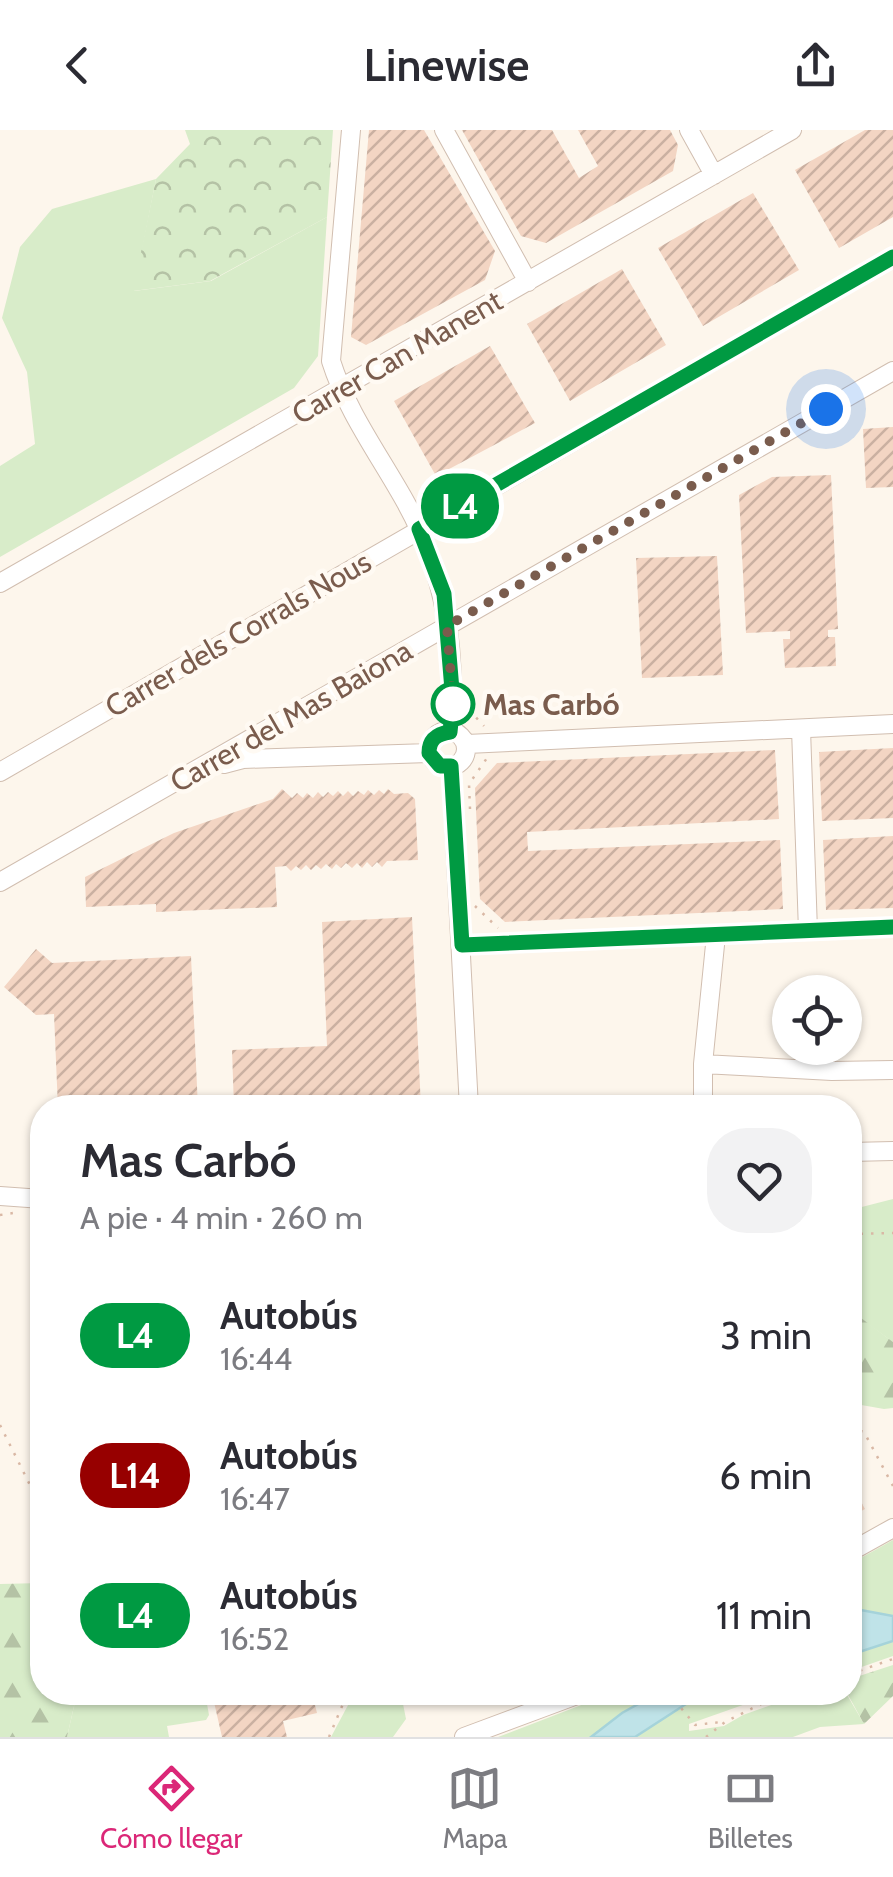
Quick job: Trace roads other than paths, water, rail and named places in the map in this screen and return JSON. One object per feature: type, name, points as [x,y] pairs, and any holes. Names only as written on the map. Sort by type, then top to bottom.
[{"type":"street","points":[[352,130],[331,361],[340,390],[419,529],[444,594],[453,702],[450,732]]},
{"type":"street","points":[[444,130],[528,282]]},
{"type":"street","points":[[689,130],[714,175]]},
{"type":"street","name":"Carrer Can Manent","points":[[0,582],[792,130]]},
{"type":"street","name":"Carrer dels Corrals Nous","points":[[0,772],[893,257]]},
{"type":"street","name":"Carrer del Mas Baiona","points":[[0,882],[893,371]]},
{"type":"street","points":[[429,753],[432,739],[450,732],[468,744],[487,744],[893,724]]},
{"type":"street","points":[[800,729],[808,931]]},
{"type":"street","points":[[429,753],[440,766],[451,766],[466,758],[468,744]]},
{"type":"street","points":[[195,773],[243,758],[429,753]]},
{"type":"street","points":[[451,766],[468,1095]]},
{"type":"street","points":[[462,945],[893,927]]},
{"type":"street","points":[[703,1095],[716,934]]},
{"type":"street","points":[[704,1064],[893,1070]]},
{"type":"street","points":[[862,1151],[893,1150]]},
{"type":"street","points":[[0,1196],[30,1198]]},
{"type":"street","points":[[862,1545],[893,1528]]},
{"type":"street","points":[[464,1737],[550,1705]]},
{"type":"water","points":[[862,1610],[893,1616],[893,1641],[862,1651]]},
{"type":"water","points":[[636,1705],[684,1705],[635,1737],[591,1737]]},
{"type":"place","name":"Mas Carbó","points":[[453,704]]}]
